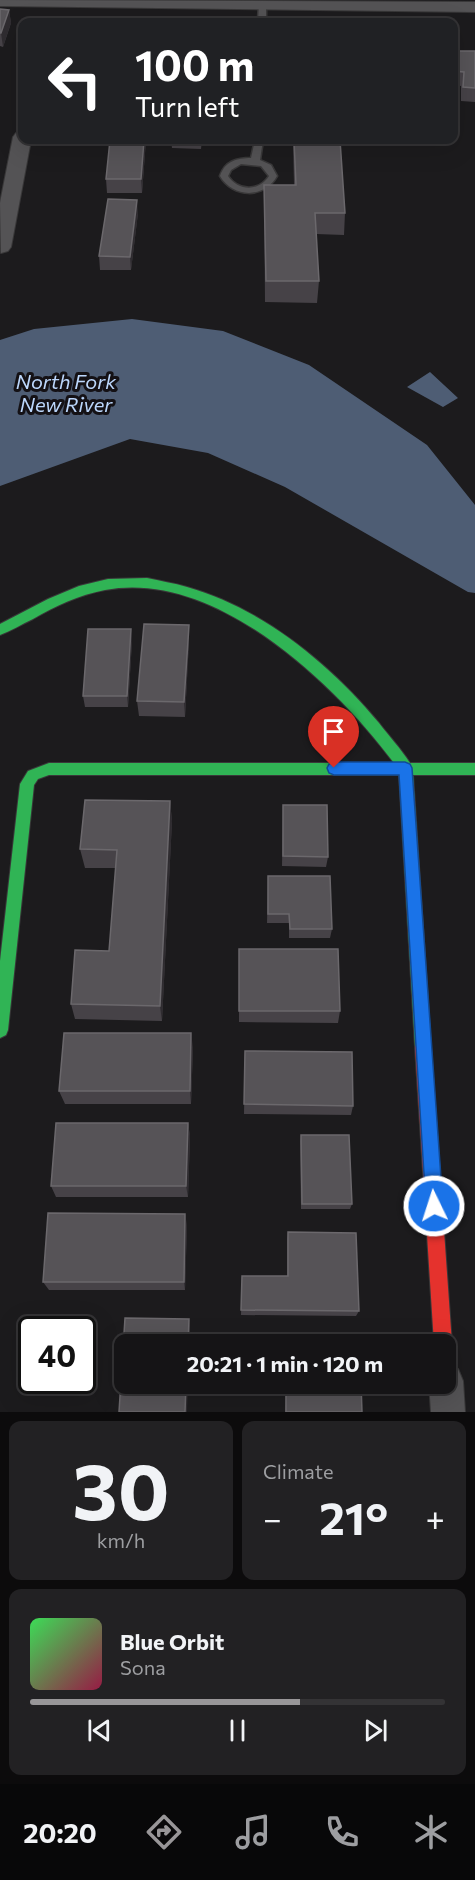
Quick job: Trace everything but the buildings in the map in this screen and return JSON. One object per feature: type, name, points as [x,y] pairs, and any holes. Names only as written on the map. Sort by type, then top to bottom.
[{"type":"street","points":[[0,0],[475,7]]},
{"type":"street","points":[[46,18],[50,0]]},
{"type":"street","points":[[1,247],[21,144]]},
{"type":"street","points":[[0,630],[73,592],[116,584],[166,587],[221,604],[291,645],[349,697],[405,768],[442,1334]]},
{"type":"street","points":[[0,1030],[27,784],[33,775],[49,769],[475,769]]},
{"type":"street","points":[[447,1394],[448,1412]]},
{"type":"lane","points":[[262,4],[262,18]]},
{"type":"lane","points":[[255,161],[258,144]]},
{"type":"lane","points":[[240,161],[255,161],[268,166],[272,171],[271,181],[267,186],[244,190],[225,181],[224,176],[228,167],[240,161]]},
{"type":"water","name":"North Fork New River","points":[[132,319],[223,331],[309,365],[427,445],[475,505],[475,593],[468,592],[285,487],[208,453],[130,439],[0,486],[0,340],[34,329]]},
{"type":"water","points":[[430,372],[458,398],[443,407],[407,387]]},
{"type":"traffic: fast","points":[[0,630],[52,602],[79,591],[108,584],[147,583],[186,592],[225,607],[263,628],[332,682],[361,712],[400,759],[406,771],[423,1047]]},
{"type":"traffic: fast","points":[[0,1030],[27,784],[33,775],[49,769],[475,769]]},
{"type":"traffic: jam","points":[[423,1047],[442,1334]]},
{"type":"route","points":[[334,768],[405,768],[434,1206]]}]
